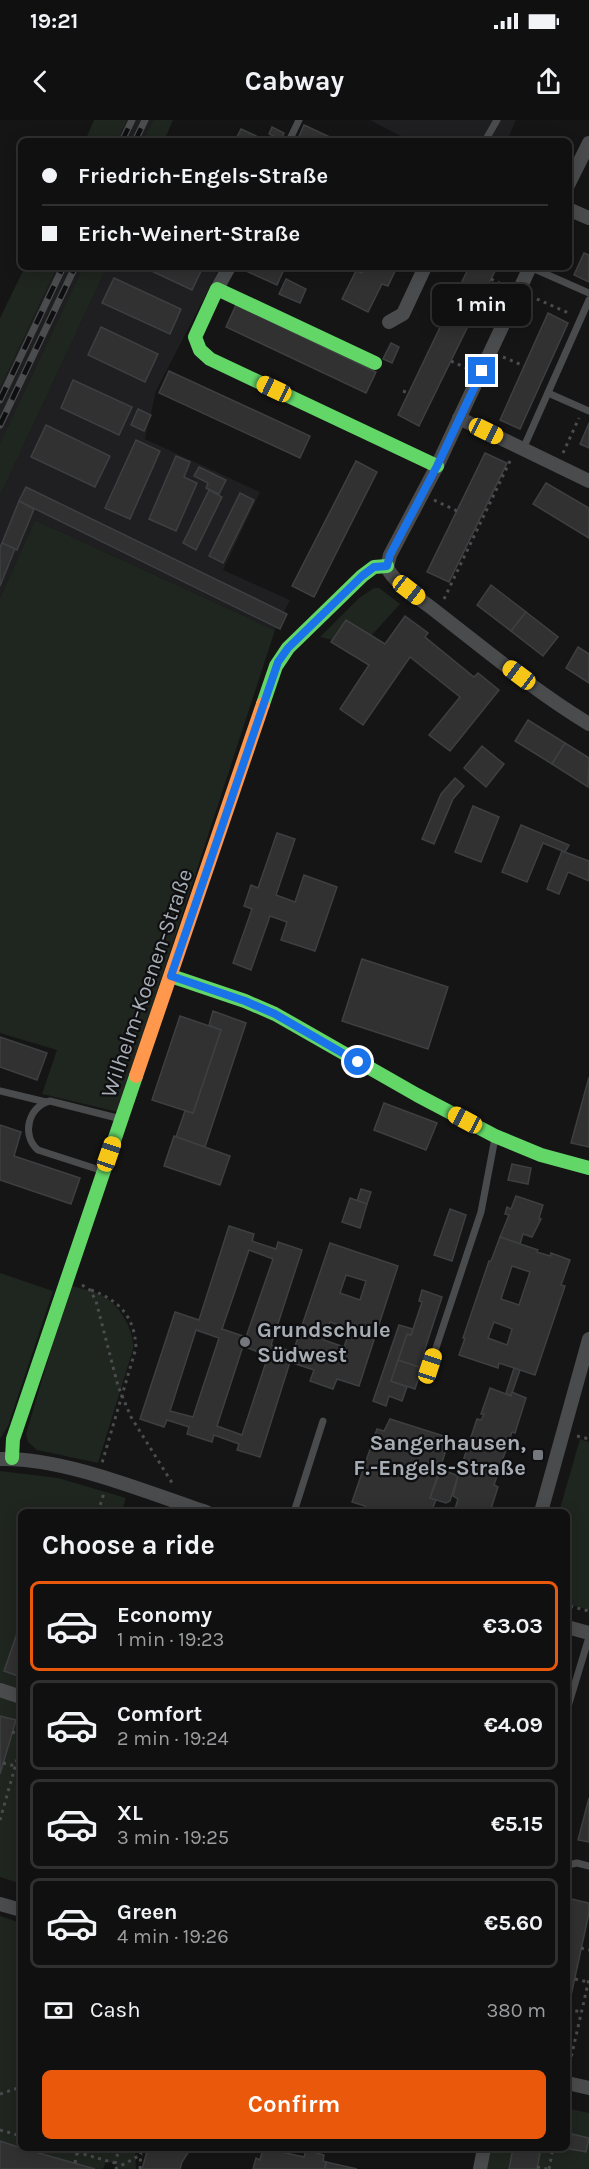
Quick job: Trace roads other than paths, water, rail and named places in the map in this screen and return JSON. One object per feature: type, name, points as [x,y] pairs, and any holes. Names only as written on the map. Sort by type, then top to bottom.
[{"type":"street","points":[[572,178],[589,143]]},
{"type":"street","points":[[572,210],[589,218]]},
{"type":"street","points":[[227,270],[195,337],[200,351],[207,357],[437,466]]},
{"type":"street","points":[[389,322],[403,314],[424,270]]},
{"type":"street","points":[[529,270],[437,466],[390,555],[387,566],[392,575],[418,597],[556,704],[589,724]]},
{"type":"street","points":[[218,289],[375,363]]},
{"type":"street","points":[[459,418],[589,482]]},
{"type":"street","name":"Wilhelm-Koenen-Straße","points":[[197,1509],[109,1479],[44,1463],[6,1459],[278,662],[288,648],[362,576],[374,567],[387,566]]},
{"type":"street","points":[[171,976],[245,1001],[275,1014],[417,1095],[495,1136],[541,1155],[589,1168]]},
{"type":"street","points":[[542,1509],[586,1364],[589,1339]]},
{"type":"street","points":[[570,1628],[589,1635]]},
{"type":"street","points":[[0,1690],[18,1696]]},
{"type":"street","points":[[0,1904],[18,1909]]},
{"type":"street","points":[[570,2084],[589,2088]]},
{"type":"street","points":[[480,2169],[483,2151]]},
{"type":"lane","points":[[290,138],[299,120]]},
{"type":"lane","points":[[487,138],[497,120]]},
{"type":"lane","points":[[537,270],[589,293]]},
{"type":"lane","points":[[520,448],[548,393],[589,300]]},
{"type":"lane","points":[[548,393],[586,410]]},
{"type":"lane","points":[[0,1091],[121,1119]]},
{"type":"lane","points":[[46,1102],[36,1108],[31,1118],[28,1131],[32,1144],[44,1152],[103,1171]]},
{"type":"lane","points":[[430,1366],[481,1212],[495,1136]]},
{"type":"lane","points":[[295,1509],[324,1421]]},
{"type":"lane","points":[[570,1700],[589,1635]]},
{"type":"lane","points":[[570,1865],[577,1863],[589,1866]]},
{"type":"railway","points":[[123,138],[132,120]]},
{"type":"railway","points":[[136,138],[145,120]]},
{"type":"railway","points":[[0,400],[62,270]]},
{"type":"railway","points":[[0,425],[74,270]]},
{"type":"place","name":"Grundschule Südwest","points":[[245,1342]]},
{"type":"place","name":"Sangerhausen, F.-Engels-Straße","points":[[538,1455]]}]
